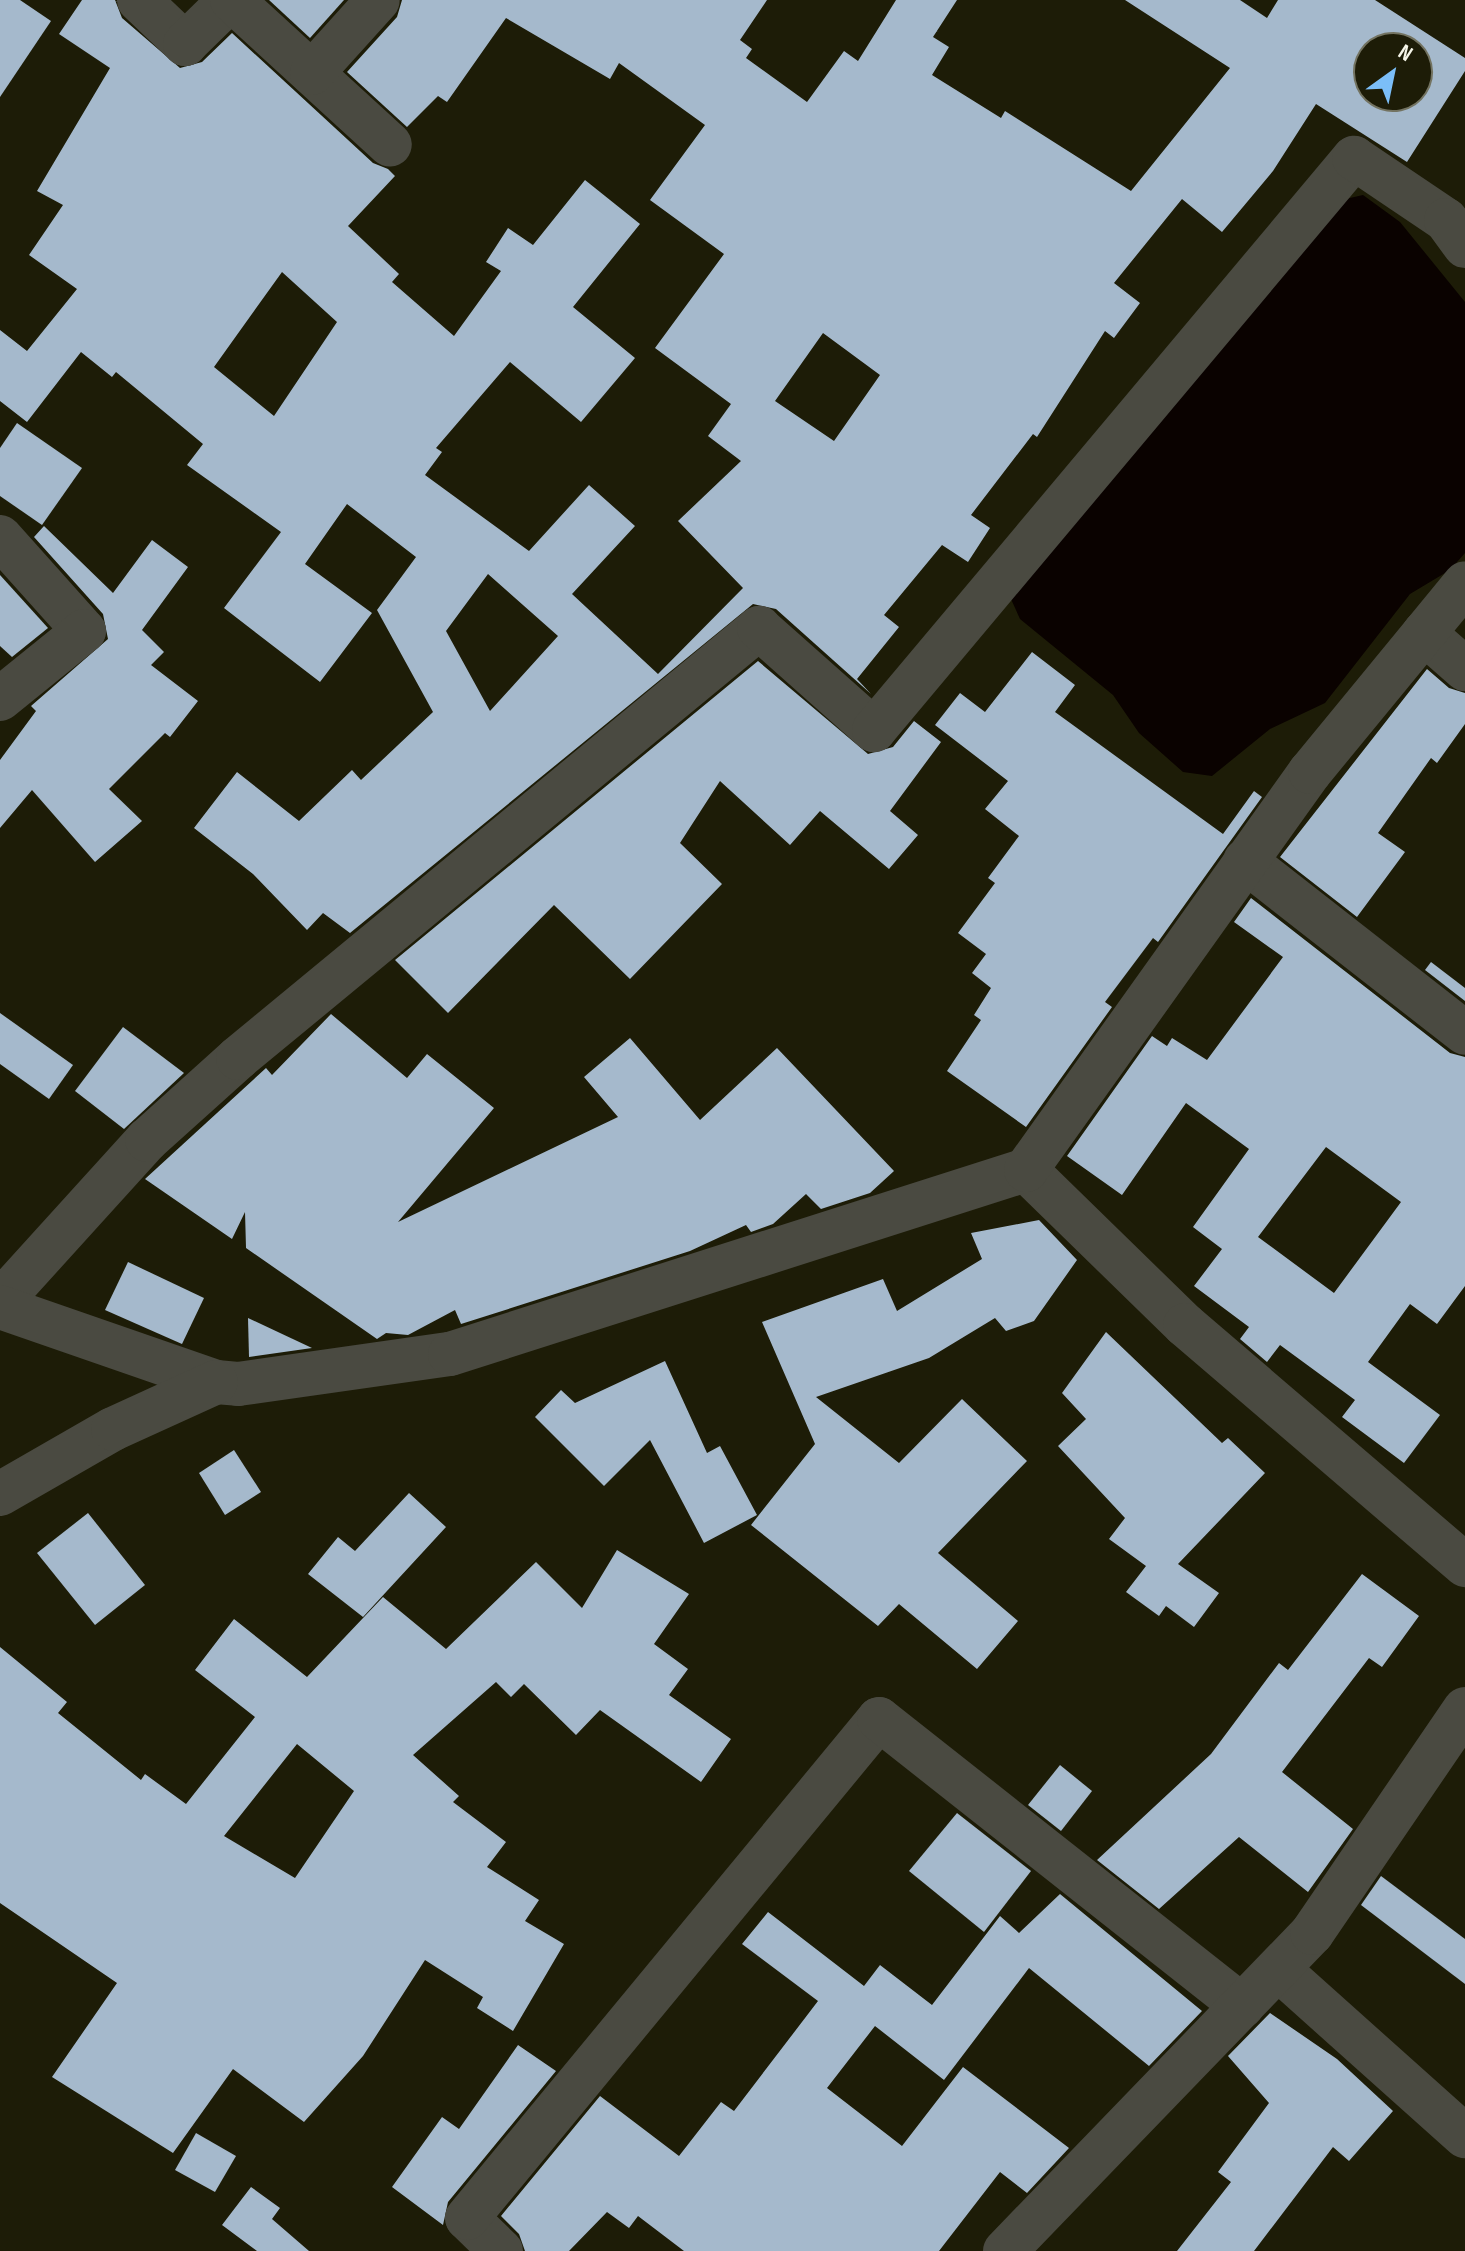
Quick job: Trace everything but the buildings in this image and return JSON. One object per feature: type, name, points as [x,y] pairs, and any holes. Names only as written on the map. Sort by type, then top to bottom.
[{"type":"street","points":[[139,0],[185,44],[231,0],[390,145]]},
{"type":"street","points":[[312,73],[378,0]]},
{"type":"street","points":[[1465,246],[1446,220],[1354,158],[874,730],[759,628],[238,1058],[147,1140],[0,1304],[216,1382],[238,1384],[450,1354],[1026,1170],[1245,861],[1465,583]]},
{"type":"street","points":[[0,537],[84,631],[0,699]]},
{"type":"street","points":[[1424,633],[1465,669]]},
{"type":"street","points":[[1245,861],[1465,1033]]},
{"type":"street","points":[[1026,1170],[1185,1325],[1465,1565]]},
{"type":"street","points":[[0,1494],[113,1429],[216,1382]]},
{"type":"street","points":[[1005,2251],[1312,1933],[1465,1709]]},
{"type":"street","points":[[501,2251],[467,2218],[879,1719],[1242,2006]]},
{"type":"street","points":[[1278,1969],[1465,2136]]},
{"type":"shaded area","points":[[1363,195],[1400,222],[1465,302],[1465,553],[1450,570],[1410,594],[1325,703],[1270,729],[1212,776],[1183,772],[1139,733],[1113,695],[1020,619],[1006,588],[1337,201]]}]
